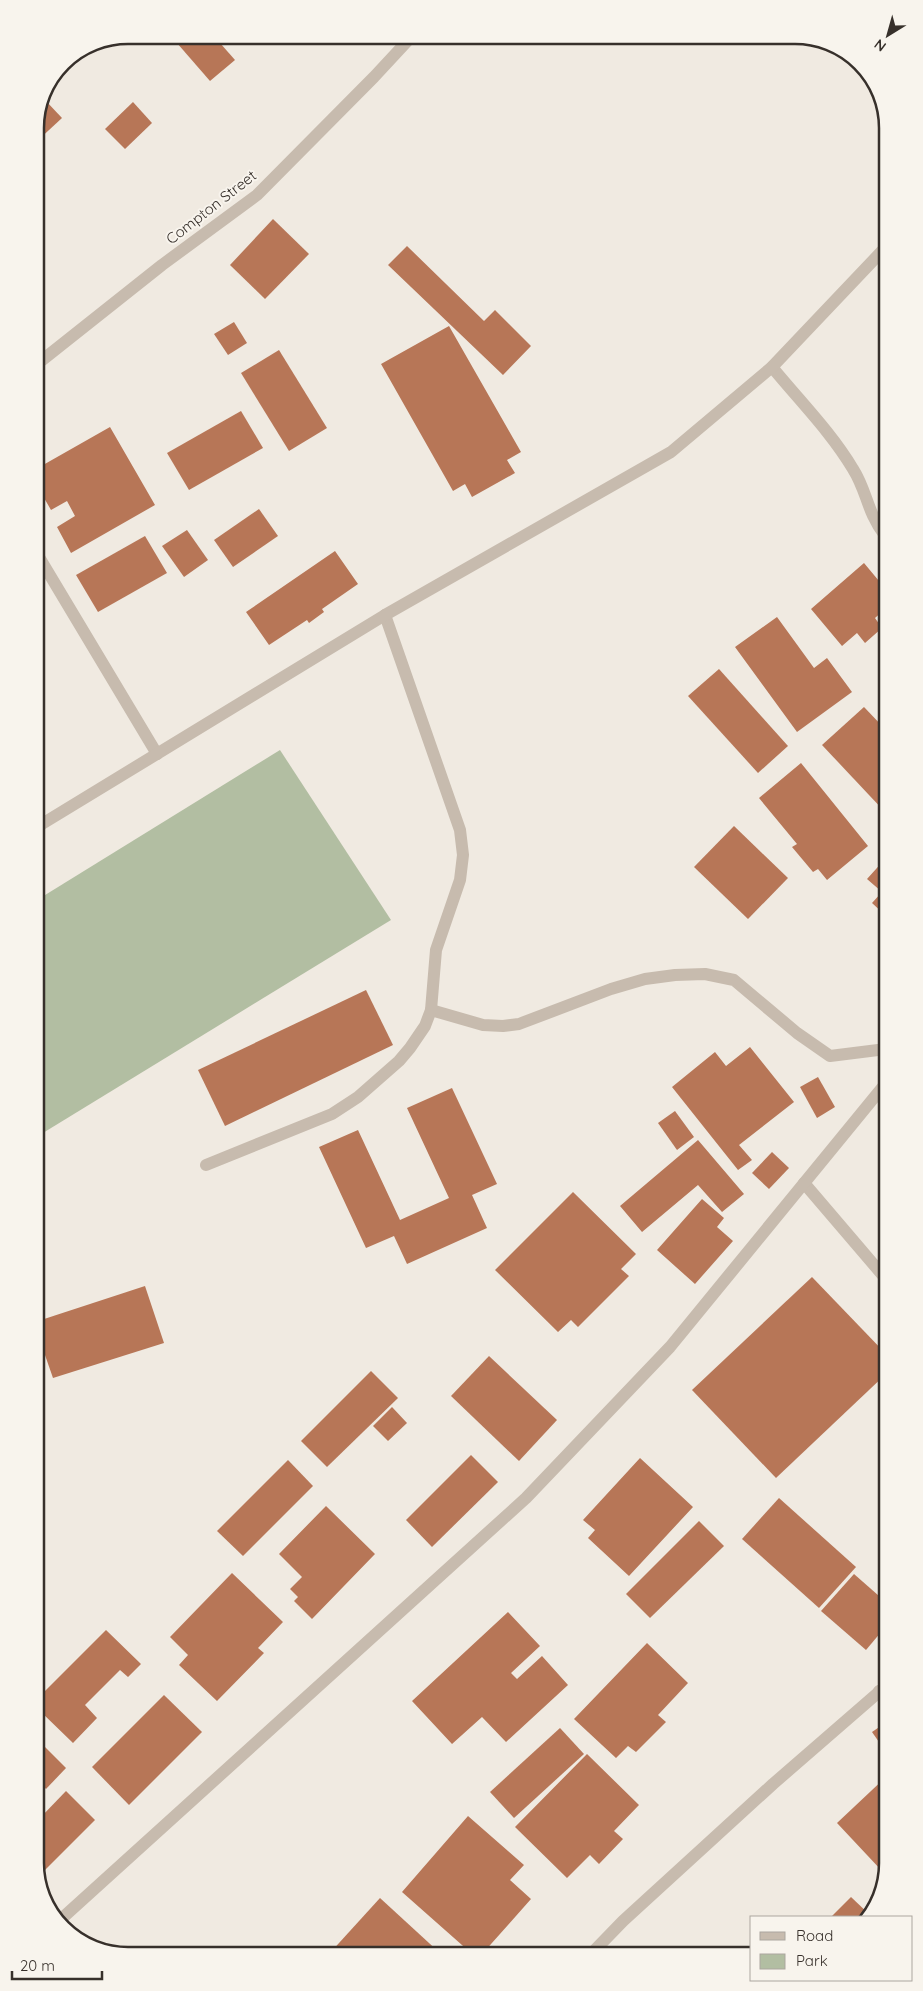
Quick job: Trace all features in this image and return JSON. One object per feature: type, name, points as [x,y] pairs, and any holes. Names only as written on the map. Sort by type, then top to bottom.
[{"type":"street","name":"Compton Street","points":[[44,359],[162,265],[257,194],[404,44]]},
{"type":"street","points":[[44,823],[385,615],[671,452],[772,367],[879,254]]},
{"type":"street","points":[[772,367],[841,450],[854,470],[864,490],[867,505],[879,525]]},
{"type":"street","points":[[44,565],[157,754]]},
{"type":"street","points":[[206,1165],[332,1114],[358,1097],[404,1054],[425,1026],[431,1010],[436,950],[460,880],[463,856],[461,838],[460,830],[385,615]]},
{"type":"street","points":[[431,1010],[482,1025],[502,1026],[519,1024],[611,989],[645,980],[675,975],[705,974],[734,980],[797,1034],[830,1056],[879,1050]]},
{"type":"street","points":[[64,1918],[526,1498],[670,1347],[879,1092]]},
{"type":"street","points":[[804,1183],[879,1271]]},
{"type":"street","points":[[598,1947],[623,1921],[773,1784],[879,1691]]},
{"type":"green space","points":[[280,750],[391,920],[44,1132],[44,896]]},
{"type":"building","points":[[178,44],[221,44],[235,60],[210,81]]},
{"type":"building","points":[[133,102],[152,123],[125,149],[105,129]]},
{"type":"building","points":[[48,103],[62,118],[44,135],[44,122]]},
{"type":"building","points":[[273,219],[309,254],[265,299],[230,265]]},
{"type":"building","points":[[407,246],[484,321],[495,310],[531,346],[503,375],[388,265]]},
{"type":"building","points":[[234,322],[247,343],[228,355],[214,334]]},
{"type":"building","points":[[449,326],[521,452],[507,460],[515,473],[472,497],[465,484],[453,491],[381,364]]},
{"type":"building","points":[[279,350],[327,428],[289,451],[241,373]]},
{"type":"building","points":[[241,411],[263,448],[189,490],[167,453]]},
{"type":"building","points":[[110,427],[155,505],[71,553],[57,527],[75,516],[67,501],[51,510],[44,498],[44,464]]},
{"type":"building","points":[[259,509],[278,536],[233,567],[214,540]]},
{"type":"building","points":[[187,530],[208,560],[184,577],[162,546]]},
{"type":"building","points":[[145,536],[167,573],[98,612],[76,575]]},
{"type":"building","points":[[335,551],[358,584],[322,609],[324,612],[309,623],[307,620],[269,645],[246,612]]},
{"type":"building","points":[[864,563],[879,581],[879,614],[875,618],[879,624],[879,631],[865,643],[857,633],[842,646],[811,609]]},
{"type":"building","points":[[777,617],[814,668],[827,658],[852,692],[797,732],[735,647]]},
{"type":"building","points":[[719,669],[788,746],[758,773],[688,696]]},
{"type":"building","points":[[864,707],[879,723],[879,806],[822,745]]},
{"type":"building","points":[[801,763],[868,846],[827,880],[818,869],[813,872],[792,847],[797,844],[759,798]]},
{"type":"building","points":[[734,826],[788,878],[748,919],[694,867]]},
{"type":"building","points":[[879,866],[879,889],[867,879]]},
{"type":"building","points":[[879,895],[879,909],[872,903]]},
{"type":"building","points":[[366,990],[393,1045],[225,1126],[198,1070]]},
{"type":"building","points":[[750,1047],[794,1102],[739,1145],[752,1160],[738,1170],[672,1087],[715,1052],[726,1066]]},
{"type":"building","points":[[818,1077],[835,1107],[817,1118],[800,1087]]},
{"type":"building","points":[[452,1088],[497,1184],[472,1195],[487,1228],[407,1264],[394,1236],[366,1248],[319,1147],[358,1130],[400,1220],[449,1198],[407,1108]]},
{"type":"building","points":[[675,1111],[694,1137],[677,1150],[658,1123]]},
{"type":"building","points":[[698,1140],[744,1194],[722,1212],[698,1185],[642,1232],[620,1206]]},
{"type":"building","points":[[772,1152],[789,1168],[769,1189],[752,1173]]},
{"type":"building","points":[[573,1192],[636,1254],[621,1269],[629,1276],[578,1327],[571,1320],[558,1332],[495,1270]]},
{"type":"building","points":[[702,1199],[724,1218],[717,1227],[733,1241],[695,1284],[657,1250]]},
{"type":"building","points":[[812,1277],[879,1347],[879,1381],[776,1478],[692,1390]]},
{"type":"building","points":[[145,1286],[164,1343],[53,1378],[44,1352],[44,1319]]},
{"type":"building","points":[[489,1356],[557,1420],[519,1461],[451,1396]]},
{"type":"building","points":[[371,1371],[398,1398],[327,1467],[301,1441]]},
{"type":"building","points":[[392,1407],[407,1423],[388,1441],[373,1426]]},
{"type":"building","points":[[471,1455],[498,1482],[432,1547],[406,1520]]},
{"type":"building","points":[[640,1458],[693,1507],[629,1576],[588,1538],[595,1530],[583,1520]]},
{"type":"building","points":[[288,1460],[313,1486],[243,1556],[217,1531]]},
{"type":"building","points":[[779,1498],[856,1567],[819,1608],[742,1539]]},
{"type":"building","points":[[326,1506],[375,1554],[312,1619],[294,1601],[298,1597],[290,1589],[302,1577],[279,1554]]},
{"type":"building","points":[[699,1521],[724,1546],[650,1618],[626,1594]]},
{"type":"building","points":[[232,1573],[283,1622],[258,1648],[264,1653],[217,1701],[179,1665],[188,1655],[170,1637]]},
{"type":"building","points":[[854,1574],[879,1596],[879,1635],[866,1650],[821,1611]]},
{"type":"building","points":[[508,1612],[540,1646],[511,1673],[517,1679],[542,1656],[568,1685],[506,1742],[482,1717],[452,1744],[412,1701]]},
{"type":"building","points":[[106,1630],[141,1664],[128,1677],[120,1670],[85,1705],[97,1718],[73,1743],[44,1715],[44,1692]]},
{"type":"building","points":[[647,1643],[688,1683],[658,1715],[666,1722],[636,1752],[628,1746],[616,1758],[574,1719]]},
{"type":"building","points":[[164,1695],[202,1732],[129,1805],[92,1767]]},
{"type":"building","points":[[879,1727],[879,1742],[872,1732]]},
{"type":"building","points":[[560,1728],[584,1754],[514,1818],[490,1792]]},
{"type":"building","points":[[44,1746],[66,1768],[46,1789],[44,1787]]},
{"type":"building","points":[[587,1754],[639,1805],[614,1831],[623,1839],[599,1864],[590,1855],[567,1878],[515,1827]]},
{"type":"building","points":[[879,1783],[879,1868],[837,1823]]},
{"type":"building","points":[[66,1791],[95,1820],[44,1871],[44,1864],[44,1814]]},
{"type":"building","points":[[468,1816],[524,1865],[510,1880],[531,1899],[488,1947],[464,1947],[402,1892]]},
{"type":"building","points":[[851,1897],[865,1910],[860,1916],[832,1916]]},
{"type":"building","points":[[380,1898],[433,1947],[335,1947]]}]
